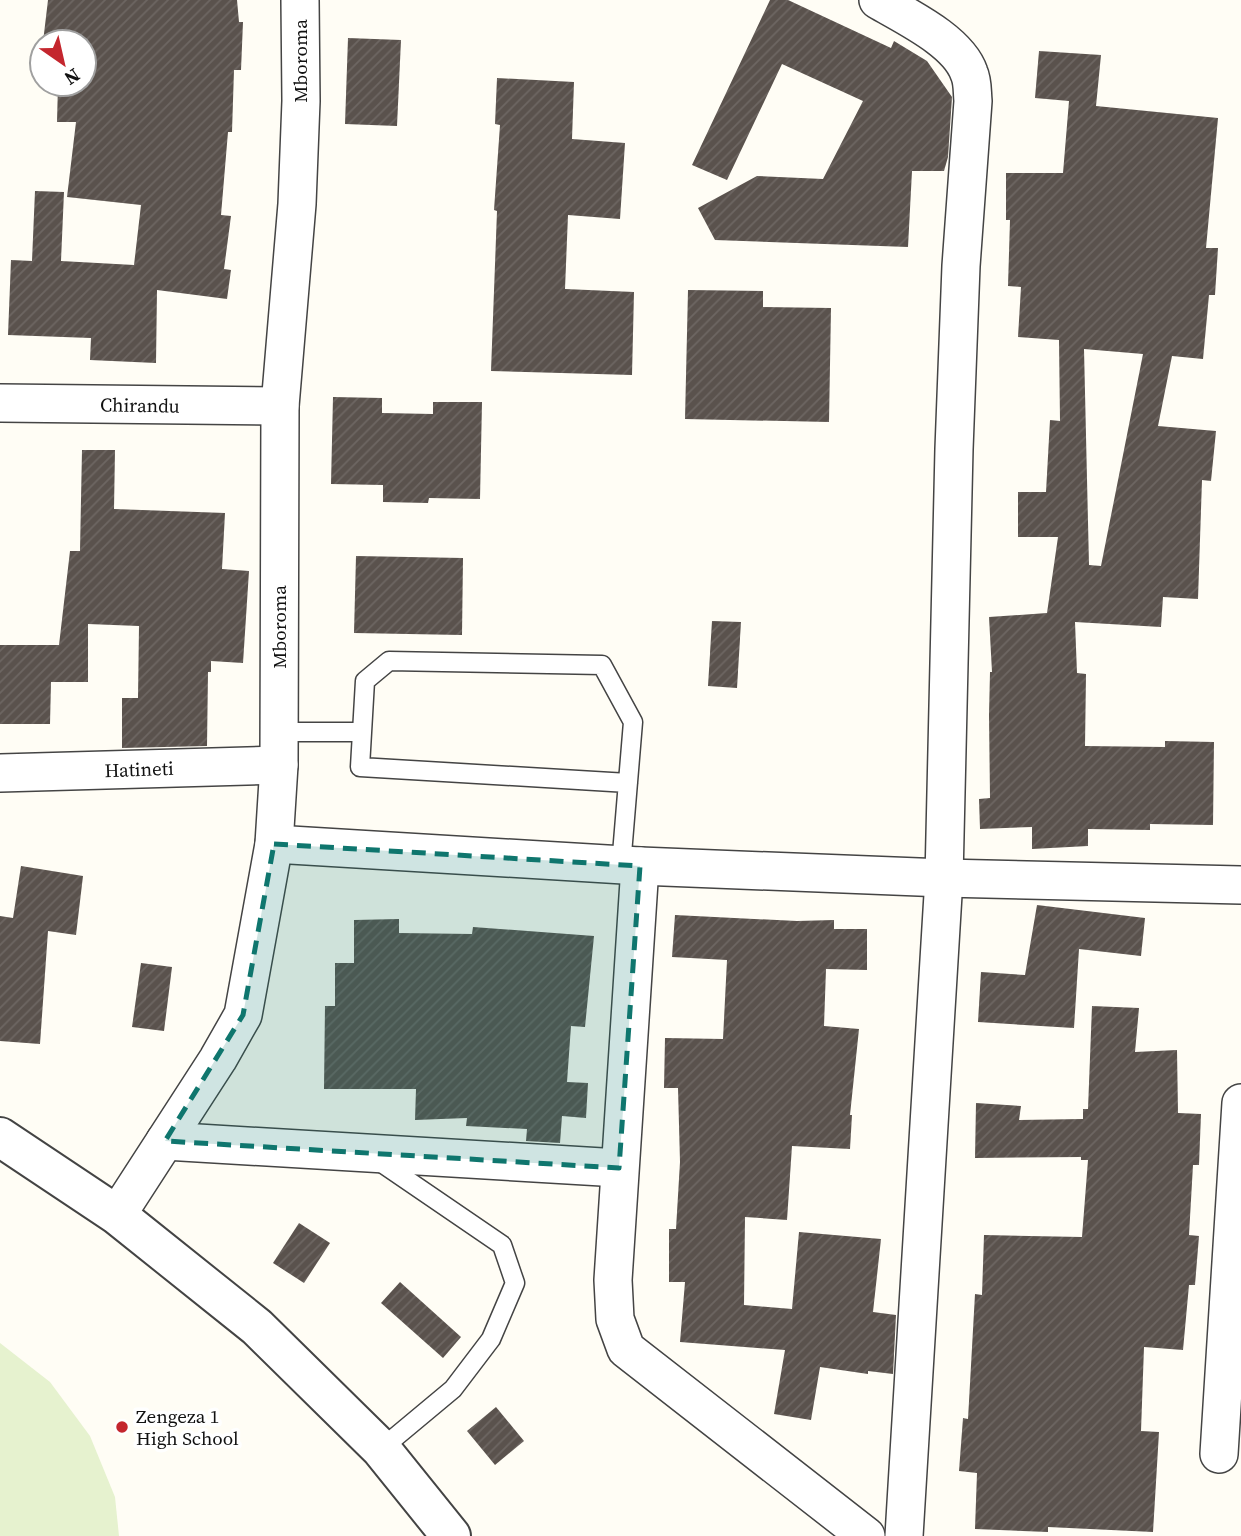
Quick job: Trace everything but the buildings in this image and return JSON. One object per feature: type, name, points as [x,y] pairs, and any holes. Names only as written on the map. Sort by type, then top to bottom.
[{"type":"street","name":"Mboroma","points":[[117,1215],[218,1059],[243,1015],[274,844],[279,748],[280,406],[297,204],[300,0]]},
{"type":"street","points":[[878,0],[953,49],[968,70],[973,101],[961,266],[954,449],[944,878],[904,1536]]},
{"type":"street","name":"Chirandu","points":[[0,403],[280,406]]},
{"type":"street","name":"Hatineti","points":[[0,773],[279,748]]},
{"type":"street","points":[[274,844],[630,866],[944,878],[1241,885]]},
{"type":"street","points":[[630,866],[613,1280],[615,1319],[626,1349],[866,1536]]},
{"type":"street","points":[[1219,1454],[1241,1103]]},
{"type":"street","points":[[0,1137],[117,1215],[257,1327],[381,1448],[452,1536]]},
{"type":"street","points":[[165,1141],[619,1168]]},
{"type":"lane","points":[[628,783],[360,767],[365,681],[389,661],[602,665],[633,722],[628,783],[630,866]]},
{"type":"lane","points":[[279,748],[361,732]]},
{"type":"lane","points":[[368,1153],[502,1245],[515,1283],[491,1339],[453,1389],[381,1448]]},
{"type":"highlighted area","points":[[274,844],[640,866],[619,1168],[165,1141],[243,1015]]},
{"type":"green space","points":[[0,1343],[50,1382],[90,1436],[115,1497],[119,1536],[0,1536]]},
{"type":"place","name":"Zengeza 1 High School","points":[[122,1427]]}]
